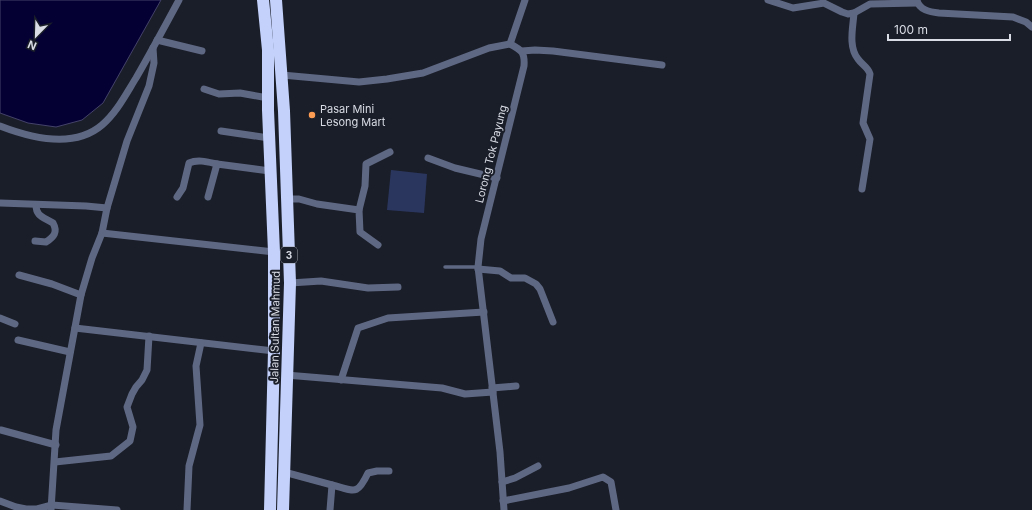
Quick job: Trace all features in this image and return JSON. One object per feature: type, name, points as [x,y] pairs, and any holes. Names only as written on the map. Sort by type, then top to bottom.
[{"type":"highway","name":"Jalan Sultan Mahmud","points":[[263,0],[268,50],[268,110],[274,252],[274,351],[270,510]]},
{"type":"highway","name":"Jalan Sultan Mahmud","points":[[276,0],[284,111],[290,283],[283,510]]},
{"type":"highway","points":[[268,110],[284,111]]},
{"type":"street","points":[[0,126],[26,134],[47,138],[75,138],[94,131],[116,110],[154,48],[179,0]]},
{"type":"street","points":[[510,44],[525,0]]},
{"type":"street","points":[[768,0],[793,8],[822,3],[848,14],[854,13],[870,4],[917,2],[922,8],[939,14],[1013,17],[1026,22],[1032,27]]},
{"type":"street","points":[[854,13],[852,46],[857,58],[868,69],[870,74],[863,123],[870,139],[862,189]]},
{"type":"street","points":[[157,40],[202,51]]},
{"type":"street","points":[[282,75],[359,82],[387,79],[423,73],[489,48],[510,44],[522,51],[534,50],[662,65]]},
{"type":"street","points":[[52,508],[56,430],[81,295],[92,258],[102,233],[107,208],[127,141],[149,86],[154,63],[154,48]]},
{"type":"street","name":"Lorong Tok Payung","points":[[504,510],[500,452],[478,268],[481,239],[524,66],[525,58],[522,51]]},
{"type":"street","points":[[204,89],[219,94],[240,93],[268,98]]},
{"type":"street","points":[[221,131],[269,138]]},
{"type":"street","points":[[378,245],[360,232],[360,210],[365,186],[366,164],[390,152]]},
{"type":"street","points":[[428,158],[456,168],[497,178]]},
{"type":"street","points":[[177,197],[184,188],[189,164],[192,162],[203,161],[270,171]]},
{"type":"street","points":[[208,196],[217,164]]},
{"type":"street","points":[[288,199],[298,199],[317,204],[360,210]]},
{"type":"street","points":[[0,203],[107,208]]},
{"type":"street","points":[[35,241],[46,242],[53,238],[56,230],[53,223],[39,216],[36,211],[36,205]]},
{"type":"street","points":[[102,233],[274,252]]},
{"type":"street","points":[[478,268],[500,271],[511,278],[525,278],[536,284],[540,289],[553,322]]},
{"type":"street","points":[[19,275],[52,284],[81,295]]},
{"type":"street","points":[[290,283],[330,281],[368,288],[398,287]]},
{"type":"street","points":[[341,380],[358,328],[388,318],[484,312]]},
{"type":"street","points":[[0,318],[15,324]]},
{"type":"street","points":[[75,328],[274,351]]},
{"type":"street","points":[[55,462],[111,456],[130,441],[133,427],[128,407],[132,394],[147,370],[149,336]]},
{"type":"street","points":[[18,340],[70,352]]},
{"type":"street","points":[[187,510],[189,466],[200,425],[196,366],[201,343]]},
{"type":"street","points":[[286,375],[442,388],[465,394],[516,386]]},
{"type":"street","points":[[1,430],[56,445]]},
{"type":"street","points":[[502,482],[515,478],[538,466]]},
{"type":"street","points":[[284,472],[351,490],[358,489],[362,486],[368,473],[389,470]]},
{"type":"street","points":[[503,501],[569,488],[603,477],[611,482],[616,510]]},
{"type":"street","points":[[330,510],[332,485]]},
{"type":"street","points":[[0,501],[26,509],[52,508],[117,510]]},
{"type":"lane","points":[[445,267],[478,268]]},
{"type":"shaded area","points":[[0,0],[161,0],[103,103],[82,120],[56,127],[28,123],[0,113]]},
{"type":"shaded area","points":[[391,170],[427,174],[424,213],[387,210]]},
{"type":"place","name":"Pasar Mini Lesong Mart","points":[[312,115]]}]
